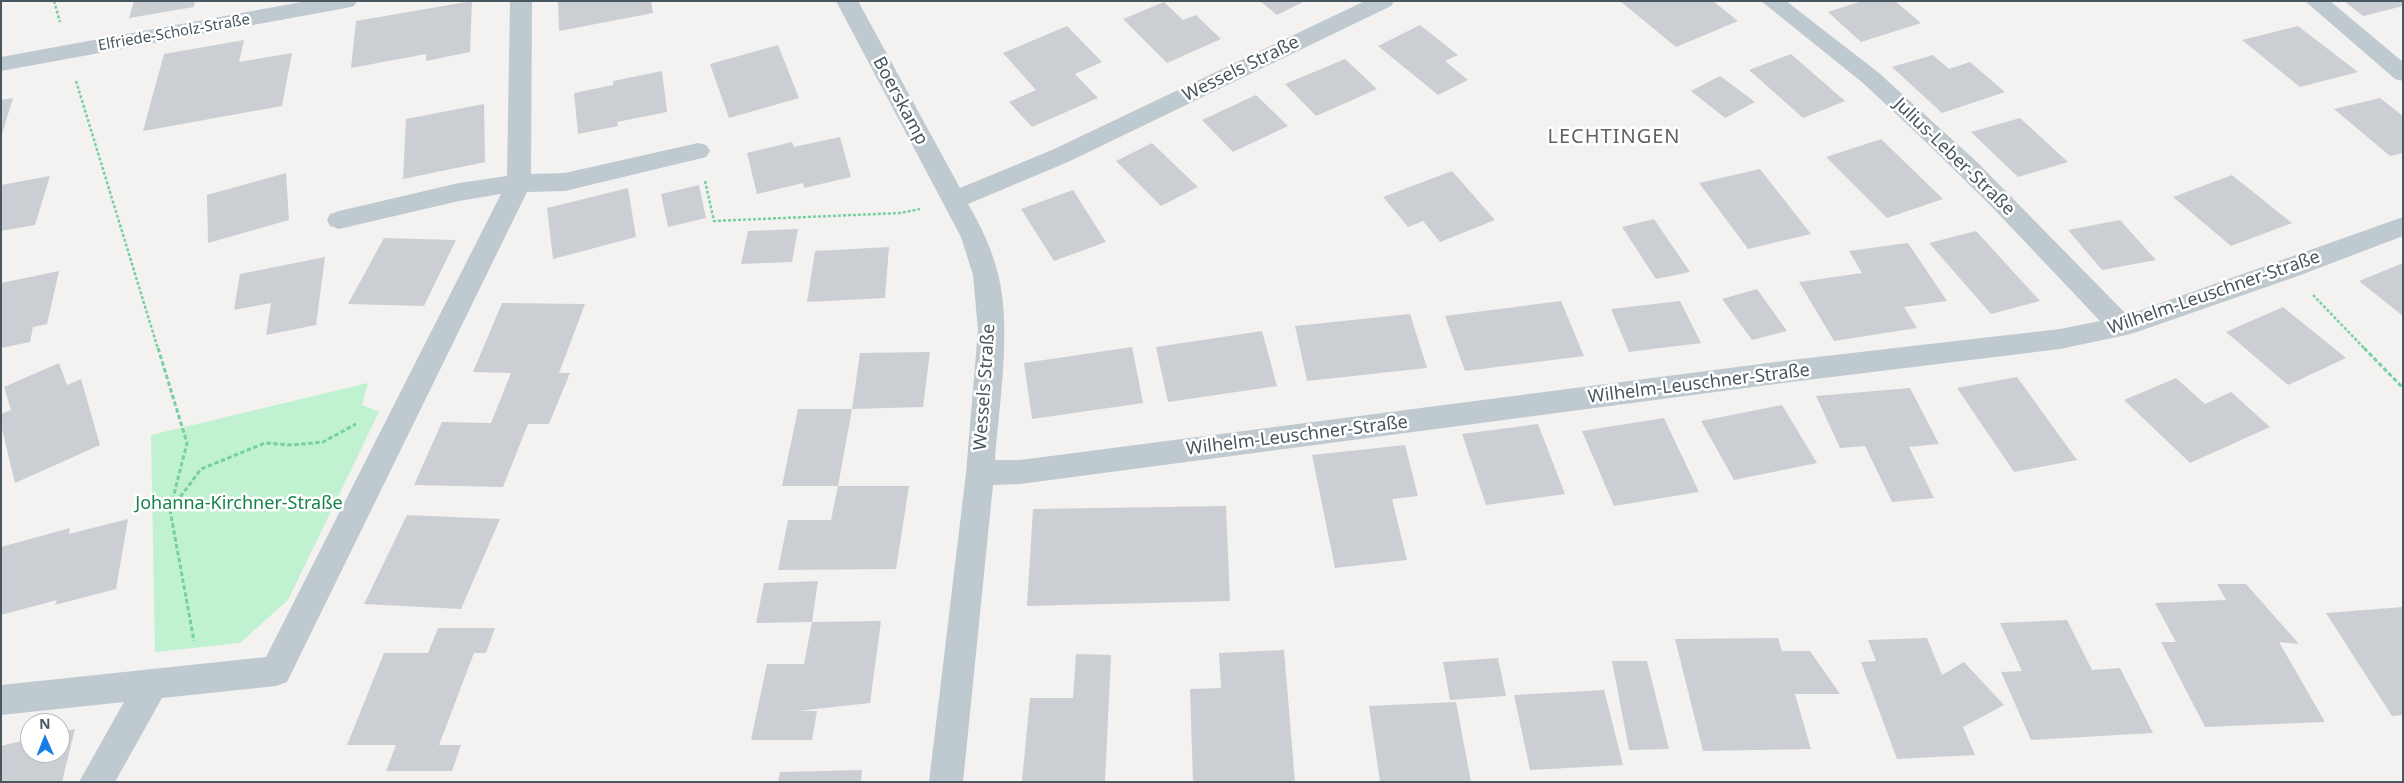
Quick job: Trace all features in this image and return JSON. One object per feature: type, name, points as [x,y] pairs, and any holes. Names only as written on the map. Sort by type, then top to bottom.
[{"type":"street","name":"Elfriede-Scholz-Straße","points":[[1,64],[346,1]]},
{"type":"street","points":[[1,700],[276,671],[519,183],[521,1]]},
{"type":"street","name":"Boerskamp","points":[[847,1],[954,200]]},
{"type":"street","name":"Wessels Straße","points":[[946,782],[980,473],[991,330],[986,276],[974,237],[954,200],[1060,156],[1382,1]]},
{"type":"street","name":"Julius-Leber-Straße","points":[[1772,1],[1870,78],[1921,124],[2025,224],[2122,327]]},
{"type":"street","points":[[2316,1],[2403,74]]},
{"type":"street","points":[[339,220],[459,192],[519,183],[565,182],[698,151]]},
{"type":"street","name":"Wilhelm-Leuschner-Straße","points":[[980,473],[1020,472],[1791,371],[2060,339],[2122,327],[2288,270],[2403,226]]},
{"type":"street","points":[[96,782],[165,684]]},
{"type":"path","points":[[54,1],[67,52],[187,443],[170,510],[194,639],[165,684]]},
{"type":"path","points":[[698,151],[714,222],[900,213],[954,200]]},
{"type":"path","points":[[2288,270],[2403,388]]},
{"type":"path","points":[[170,510],[200,469],[265,444],[292,445],[323,442],[353,428],[358,421]]},
{"type":"green space","name":"Johanna-Kirchner-Straße","points":[[368,383],[362,405],[379,412],[288,600],[240,643],[155,652],[151,435]]},
{"type":"building","points":[[134,1],[195,1],[194,7],[129,18]]},
{"type":"building","points":[[472,1],[470,52],[426,61],[426,54],[351,68],[356,21]]},
{"type":"building","points":[[558,1],[651,1],[653,13],[559,31]]},
{"type":"building","points":[[1260,1],[1305,1],[1277,15]]},
{"type":"building","points":[[1620,1],[1713,1],[1738,21],[1676,47]]},
{"type":"building","points":[[1862,1],[1895,1],[1921,23],[1861,42],[1828,12]]},
{"type":"building","points":[[2344,1],[2403,1],[2403,6],[2363,16]]},
{"type":"building","points":[[1164,2],[1183,20],[1196,15],[1221,39],[1167,63],[1123,19]]},
{"type":"building","points":[[1420,25],[1458,55],[1445,61],[1468,80],[1438,95],[1378,46]]},
{"type":"building","points":[[1067,26],[1102,62],[1075,74],[1098,98],[1032,127],[1009,102],[1036,90],[1003,53]]},
{"type":"building","points":[[2298,26],[2358,72],[2300,87],[2242,40]]},
{"type":"building","points":[[244,40],[239,62],[292,53],[282,106],[143,131],[164,54]]},
{"type":"building","points":[[778,45],[799,98],[729,118],[710,64]]},
{"type":"building","points":[[1791,54],[1845,101],[1803,118],[1749,70]]},
{"type":"building","points":[[1933,55],[1949,69],[1970,62],[2005,92],[1942,113],[1892,67]]},
{"type":"building","points":[[1345,59],[1377,89],[1316,116],[1285,84]]},
{"type":"building","points":[[662,71],[667,112],[617,122],[618,126],[578,134],[574,93],[613,85],[613,81]]},
{"type":"building","points":[[1720,76],[1755,102],[1725,118],[1691,91]]},
{"type":"building","points":[[1256,95],[1288,126],[1233,152],[1202,120]]},
{"type":"building","points":[[13,98],[2,134],[1,134],[1,100]]},
{"type":"building","points":[[2380,98],[2403,116],[2403,153],[2390,156],[2334,109]]},
{"type":"building","points":[[484,104],[485,162],[403,179],[406,119]]},
{"type":"building","points":[[2020,118],[2068,162],[2018,177],[1971,132]]},
{"type":"building","points":[[840,137],[851,177],[804,188],[803,183],[757,194],[747,153],[792,142],[794,147]]},
{"type":"building","points":[[1881,139],[1943,199],[1887,218],[1826,157]]},
{"type":"building","points":[[1152,143],[1198,187],[1161,206],[1116,161]]},
{"type":"building","points":[[1760,169],[1811,234],[1748,249],[1699,183]]},
{"type":"building","points":[[1452,171],[1495,220],[1440,242],[1423,221],[1408,227],[1383,197]]},
{"type":"building","points":[[286,173],[289,220],[208,243],[207,195]]},
{"type":"building","points":[[2232,175],[2292,223],[2231,246],[2173,197]]},
{"type":"building","points":[[50,176],[35,225],[1,231],[1,185]]},
{"type":"building","points":[[699,185],[706,218],[668,227],[661,194]]},
{"type":"building","points":[[628,188],[636,237],[553,259],[547,208]]},
{"type":"building","points":[[1073,190],[1106,242],[1054,261],[1021,209]]},
{"type":"building","points":[[1654,219],[1690,272],[1656,279],[1622,227]]},
{"type":"building","points":[[2120,220],[2156,260],[2102,270],[2068,230]]},
{"type":"building","points":[[798,229],[792,262],[741,264],[748,231]]},
{"type":"building","points":[[1976,231],[2040,301],[1991,314],[1929,243]]},
{"type":"building","points":[[384,238],[456,240],[424,306],[348,304]]},
{"type":"building","points":[[1908,243],[1947,301],[1904,307],[1917,328],[1834,341],[1799,282],[1862,273],[1849,251]]},
{"type":"building","points":[[889,247],[885,298],[807,302],[815,251]]},
{"type":"building","points":[[325,257],[316,325],[266,335],[271,303],[234,310],[240,274]]},
{"type":"building","points":[[2403,263],[2403,316],[2359,281]]},
{"type":"building","points":[[59,271],[47,324],[33,327],[30,342],[1,348],[1,283]]},
{"type":"building","points":[[1757,289],[1787,331],[1752,340],[1722,299]]},
{"type":"building","points":[[1561,301],[1584,356],[1465,371],[1445,316]]},
{"type":"building","points":[[1680,301],[1701,343],[1629,352],[1611,309]]},
{"type":"building","points":[[502,303],[585,304],[559,373],[570,373],[549,424],[528,424],[503,487],[414,485],[442,422],[491,423],[511,373],[473,372]]},
{"type":"building","points":[[2283,307],[2346,358],[2288,385],[2226,332]]},
{"type":"building","points":[[1410,314],[1427,368],[1307,381],[1295,326]]},
{"type":"building","points":[[1262,331],[1277,386],[1168,402],[1156,347]]},
{"type":"building","points":[[1132,347],[1143,403],[1032,419],[1024,363]]},
{"type":"building","points":[[930,352],[923,407],[852,409],[860,353]]},
{"type":"building","points":[[59,363],[67,385],[81,379],[100,445],[15,483],[1,425],[1,414],[11,410],[4,387]]},
{"type":"building","points":[[2017,377],[2077,460],[2014,472],[1957,388]]},
{"type":"building","points":[[2176,378],[2205,404],[2231,392],[2270,427],[2190,463],[2124,400]]},
{"type":"building","points":[[1910,388],[1939,444],[1909,447],[1934,498],[1892,502],[1865,446],[1840,448],[1816,396]]},
{"type":"building","points":[[1782,405],[1817,463],[1734,480],[1701,421]]},
{"type":"building","points":[[798,409],[852,409],[838,486],[782,486]]},
{"type":"building","points":[[1664,418],[1699,492],[1614,506],[1582,431]]},
{"type":"building","points":[[1538,424],[1565,494],[1486,505],[1462,434]]},
{"type":"building","points":[[1405,445],[1418,496],[1392,499],[1407,560],[1335,568],[1312,455]]},
{"type":"building","points":[[838,486],[909,486],[896,569],[778,570],[788,520],[831,520]]},
{"type":"building","points":[[1226,506],[1230,601],[1027,606],[1033,509]]},
{"type":"building","points":[[407,515],[500,519],[461,609],[364,604]]},
{"type":"building","points":[[128,519],[116,589],[55,605],[57,600],[1,615],[1,547],[70,528],[69,534]]},
{"type":"building","points":[[818,581],[812,622],[756,623],[764,583]]},
{"type":"building","points":[[2217,584],[2246,584],[2299,644],[2279,642],[2325,722],[2205,727],[2161,642],[2176,642],[2155,603],[2226,600]]},
{"type":"building","points":[[2403,607],[2403,715],[2392,716],[2326,613]]},
{"type":"building","points":[[2067,620],[2092,670],[2120,668],[2153,733],[2031,740],[2001,672],[2022,671],[2000,623]]},
{"type":"building","points":[[881,621],[870,703],[798,711],[817,711],[812,740],[751,740],[767,664],[804,664],[812,622]]},
{"type":"building","points":[[438,628],[495,628],[486,653],[474,653],[439,745],[461,745],[452,771],[386,771],[396,745],[347,745],[384,653],[428,653]]},
{"type":"building","points":[[1778,638],[1782,651],[1810,651],[1840,694],[1795,694],[1811,749],[1703,751],[1675,639]]},
{"type":"building","points":[[1927,638],[1942,675],[1964,662],[2004,705],[1963,727],[1975,755],[1897,759],[1861,662],[1876,661],[1868,640]]},
{"type":"building","points":[[1284,650],[1295,782],[1193,782],[1190,689],[1221,688],[1219,653]]},
{"type":"building","points":[[1076,654],[1111,655],[1105,781],[1022,781],[1030,698],[1073,698]]},
{"type":"building","points":[[1498,658],[1506,696],[1450,700],[1443,662]]},
{"type":"building","points":[[1612,661],[1647,661],[1669,749],[1629,750]]},
{"type":"building","points":[[1604,690],[1623,765],[1530,770],[1514,695]]},
{"type":"building","points":[[1456,702],[1471,782],[1380,782],[1369,706]]},
{"type":"building","points":[[75,729],[70,749],[70,730]]},
{"type":"building","points":[[20,741],[20,763],[67,763],[62,782],[1,782],[1,746]]},
{"type":"building","points":[[862,770],[861,782],[778,782],[780,772]]},
{"type":"district","name":"LECHTINGEN","points":[[1614,137]]}]
